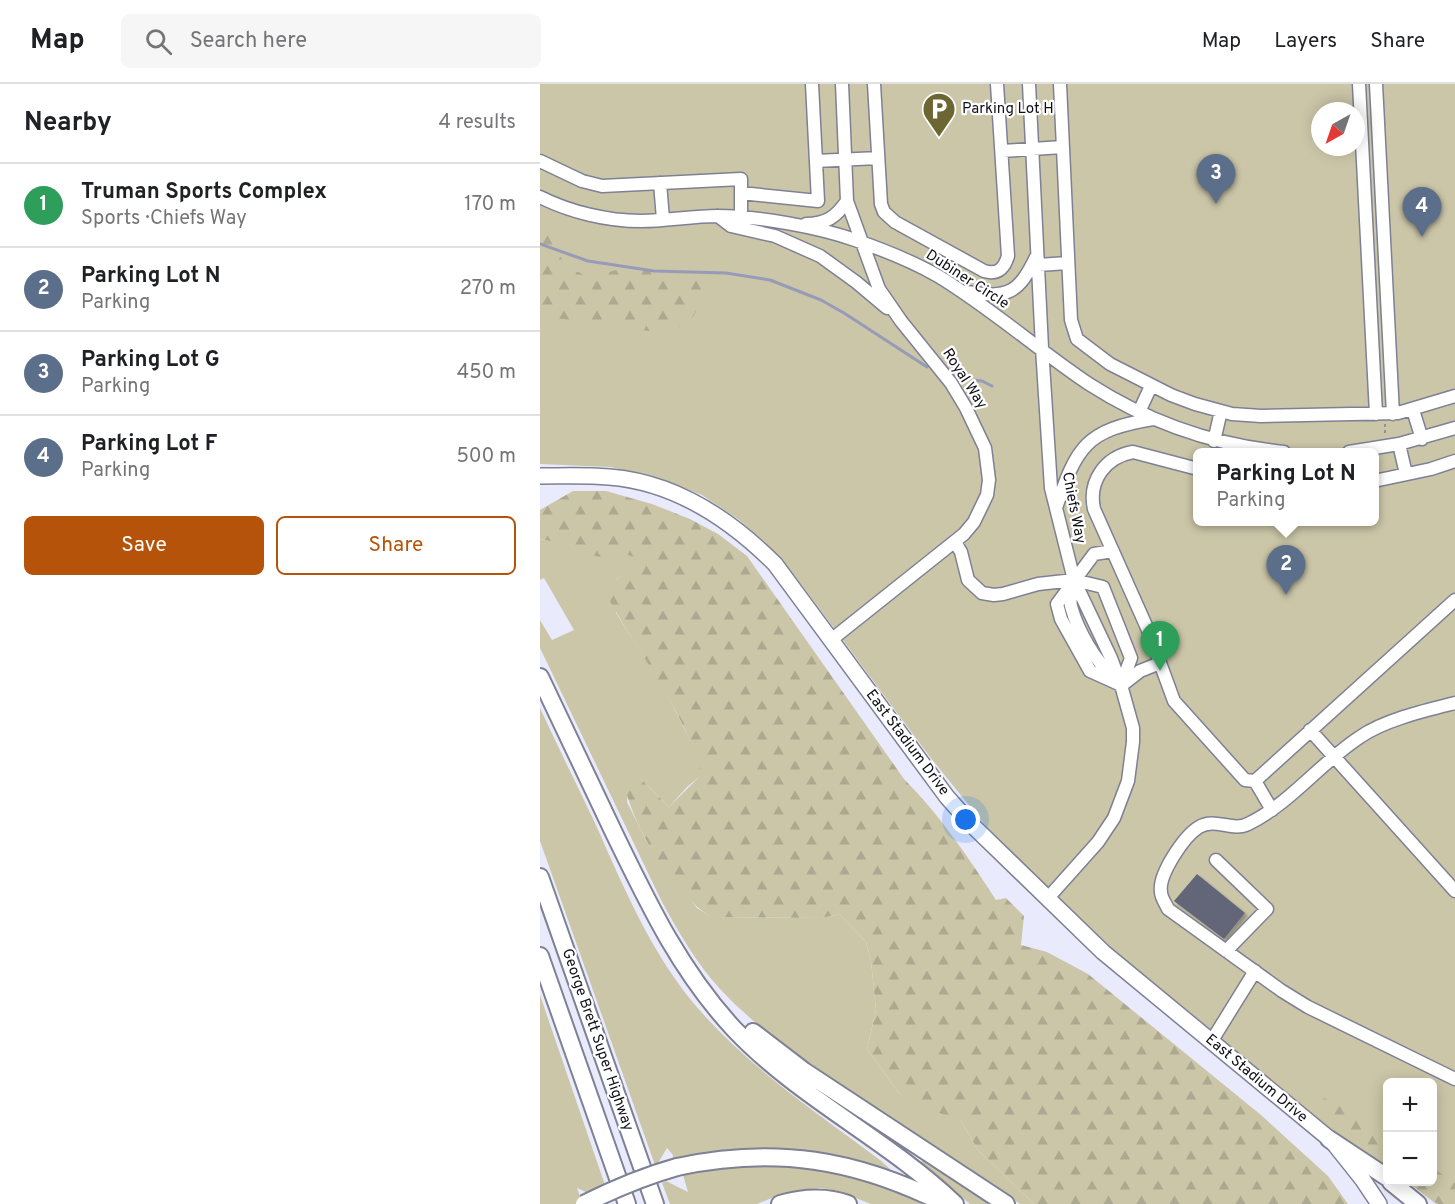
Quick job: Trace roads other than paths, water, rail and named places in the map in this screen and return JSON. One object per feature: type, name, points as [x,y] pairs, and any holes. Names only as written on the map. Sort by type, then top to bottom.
[{"type":"highway","points":[[540,677],[647,902],[670,945],[691,975],[734,1029],[782,1073],[890,1151],[955,1204]]},
{"type":"highway","name":"George Brett Super Highway","points":[[540,877],[655,1204]]},
{"type":"highway","name":"George Brett Super Highway","points":[[540,956],[627,1204]]},
{"type":"highway","points":[[691,975],[765,1043],[1006,1204]]},
{"type":"highway","points":[[1329,1139],[1383,1175]]},
{"type":"highway","points":[[584,1204],[655,1173],[708,1160],[758,1156],[786,1157],[847,1165],[882,1176],[946,1204]]},
{"type":"highway","points":[[1396,1186],[1418,1204]]},
{"type":"highway","points":[[780,1204],[801,1199],[848,1204]]},
{"type":"main road","name":"East Stadium Drive","points":[[540,476],[610,477],[636,481],[666,490],[710,511],[750,539],[775,564],[947,797],[972,825],[1103,952],[1329,1139],[1363,1180],[1378,1204]]},
{"type":"street","points":[[741,193],[818,201],[812,84]]},
{"type":"street","name":"Royal Way","points":[[831,640],[955,542],[975,522],[987,495],[989,480],[985,448],[966,408],[951,383],[901,321],[879,289],[861,242],[847,201],[842,84]]},
{"type":"street","points":[[874,84],[881,204],[888,218],[984,271],[992,273],[1000,271],[1008,256],[997,84]]},
{"type":"street","name":"Chiefs Way","points":[[1029,84],[1041,348],[1052,488],[1074,580],[1111,658],[1133,728],[1128,781],[1114,818],[1098,842],[1048,898]]},
{"type":"street","points":[[1060,84],[1071,323],[1077,339],[1110,364],[1151,386],[1196,404],[1246,416],[1384,416],[1413,410],[1455,396]]},
{"type":"street","points":[[1359,84],[1365,190],[1384,416]]},
{"type":"street","points":[[1376,84],[1381,189],[1384,416]]},
{"type":"street","points":[[1002,150],[1063,147]]},
{"type":"street","points":[[816,161],[878,158]]},
{"type":"street","points":[[540,161],[582,181],[602,186],[741,179],[741,218]]},
{"type":"street","points":[[660,183],[663,219]]},
{"type":"street","points":[[1365,190],[1381,189]]},
{"type":"street","name":"Dubiner Circle","points":[[540,197],[582,213],[613,219],[641,221],[718,216],[741,218],[792,225],[861,242],[897,255],[936,275],[962,291],[1089,383],[1139,412],[1214,441],[1249,448]]},
{"type":"street","points":[[792,225],[818,224],[828,220],[847,201]]},
{"type":"street","points":[[718,216],[731,226],[775,236],[820,256],[856,282],[901,321]]},
{"type":"street","points":[[962,291],[997,295],[1011,291],[1023,282],[1038,259],[1068,263]]},
{"type":"street","points":[[1139,412],[1151,386]]},
{"type":"street","points":[[1413,410],[1422,439]]},
{"type":"street","points":[[1214,441],[1221,411]]},
{"type":"street","points":[[1056,509],[1069,469],[1092,440],[1109,429],[1125,423],[1153,419]]},
{"type":"street","points":[[1377,448],[1422,439],[1455,428]]},
{"type":"street","points":[[1399,444],[1406,474]]},
{"type":"street","points":[[1193,468],[1133,452],[1124,454],[1100,471],[1091,497],[1174,700],[1245,780],[1255,781],[1455,600]]},
{"type":"street","points":[[1379,480],[1431,469],[1455,461]]},
{"type":"street","points":[[955,542],[962,552],[968,580],[982,593],[1003,594],[1038,584],[1074,580],[1103,587],[1131,658],[1121,686]]},
{"type":"street","points":[[1113,551],[1094,554],[1057,604],[1061,619],[1089,671],[1121,686]]},
{"type":"street","points":[[1121,686],[1140,672],[1160,663]]},
{"type":"street","points":[[1455,703],[1407,716],[1361,736],[1272,810],[1246,826],[1212,822],[1199,826],[1183,843],[1163,874],[1161,892],[1168,909],[1282,991],[1308,1007],[1455,1079]]},
{"type":"street","points":[[1310,730],[1455,891]]},
{"type":"street","points":[[1255,781],[1272,810]]},
{"type":"street","points":[[1216,860],[1267,909],[1226,951]]},
{"type":"street","points":[[1211,1042],[1255,971]]},
{"type":"waterway","points":[[540,244],[588,261],[654,271],[726,273],[770,280],[821,300],[927,367]]},
{"type":"waterway","points":[[972,380],[982,381],[992,386]]},
{"type":"place","name":"Parking Lot H","points":[[939,138]]},
{"type":"place","name":"Parking Lot G","points":[[1216,204]]},
{"type":"place","name":"Parking Lot F","points":[[1422,237]]},
{"type":"place","name":"Parking Lot N","points":[[1286,595]]},
{"type":"place","name":"Truman Sports Complex","points":[[1160,671]]}]
